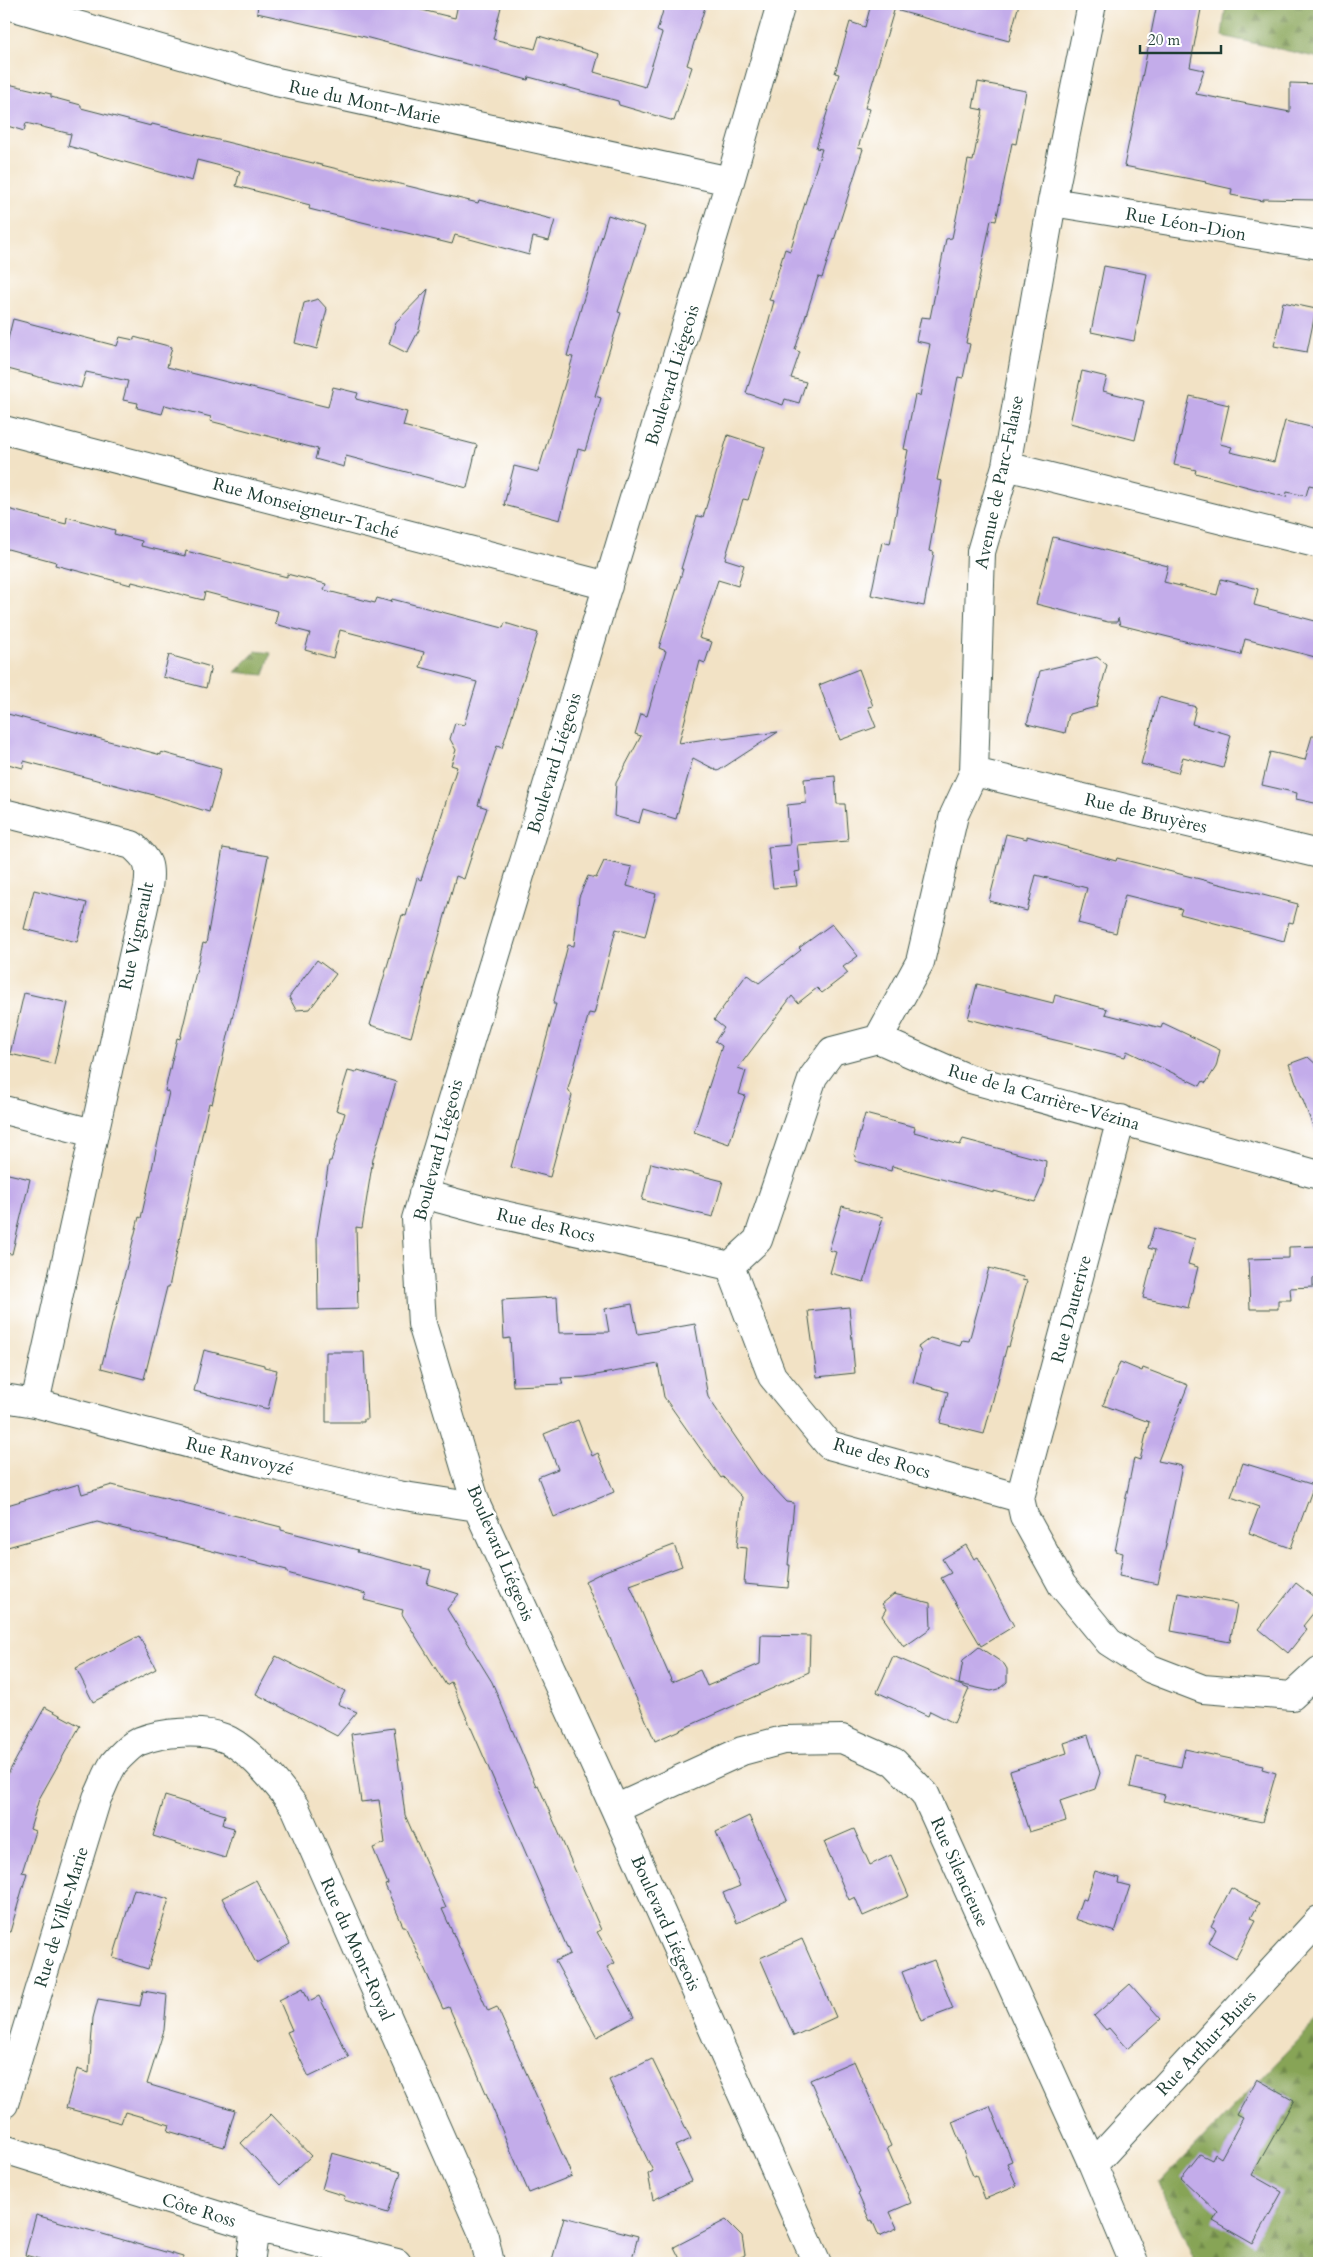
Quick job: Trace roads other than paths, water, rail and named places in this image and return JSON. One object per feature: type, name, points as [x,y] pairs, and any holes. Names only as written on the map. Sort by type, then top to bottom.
[{"type":"street","name":"Rue du Mont-Marie","points":[[4,4],[272,81],[730,182]]},
{"type":"street","name":"Boulevard Liégeois","points":[[781,4],[730,182],[422,1194],[416,1219],[422,1324],[477,1507],[615,1809],[817,2263]]},
{"type":"street","name":"Avenue de Parc-Falaise","points":[[878,1039],[920,962],[954,815],[974,772],[981,552],[1006,466],[1020,375],[1052,202],[1092,4]]},
{"type":"street","name":"Rue Léon-Dion","points":[[1052,202],[1319,245]]},
{"type":"street","name":"Rue Monseigneur-Taché","points":[[4,430],[608,586]]},
{"type":"street","points":[[1006,466],[1319,544]]},
{"type":"street","name":"Rue de Bruyères","points":[[974,772],[1319,854]]},
{"type":"street","name":"Rue Vigneault","points":[[4,813],[132,845],[146,857],[150,871],[146,897],[35,1403]]},
{"type":"street","points":[[730,1266],[758,1240],[812,1078],[832,1051],[878,1039]]},
{"type":"street","name":"Rue de la Carrière-Vézina","points":[[878,1039],[967,1078],[1319,1175]]},
{"type":"street","points":[[4,1110],[93,1133]]},
{"type":"street","name":"Rue Dauterive","points":[[1020,1498],[1121,1120]]},
{"type":"street","name":"Rue des Rocs","points":[[422,1194],[482,1210],[730,1266],[772,1376],[829,1445],[1020,1498]]},
{"type":"street","name":"Rue Ranvoyzé","points":[[4,1398],[35,1403],[270,1465],[389,1493],[477,1507]]},
{"type":"street","points":[[1020,1498],[1024,1516],[1062,1585],[1109,1642],[1151,1669],[1203,1689],[1292,1696],[1319,1671]]},
{"type":"street","name":"Rue du Mont-Royal","points":[[138,1741],[162,1734],[194,1732],[224,1738],[252,1758],[278,1784],[295,1807],[484,2236],[490,2263]]},
{"type":"street","name":"Rue Silencieuse","points":[[615,1809],[742,1752],[782,1740],[842,1739],[894,1762],[925,1794],[1093,2165],[1134,2263]]},
{"type":"street","name":"Rue de Ville-Marie","points":[[4,2104],[97,1798],[114,1763],[138,1741]]},
{"type":"street","name":"Rue Arthur-Buies","points":[[1093,2165],[1319,1920]]},
{"type":"street","name":"Côte Ross","points":[[4,2149],[255,2227],[397,2263]]},
{"type":"street","points":[[250,2263],[255,2227]]}]
